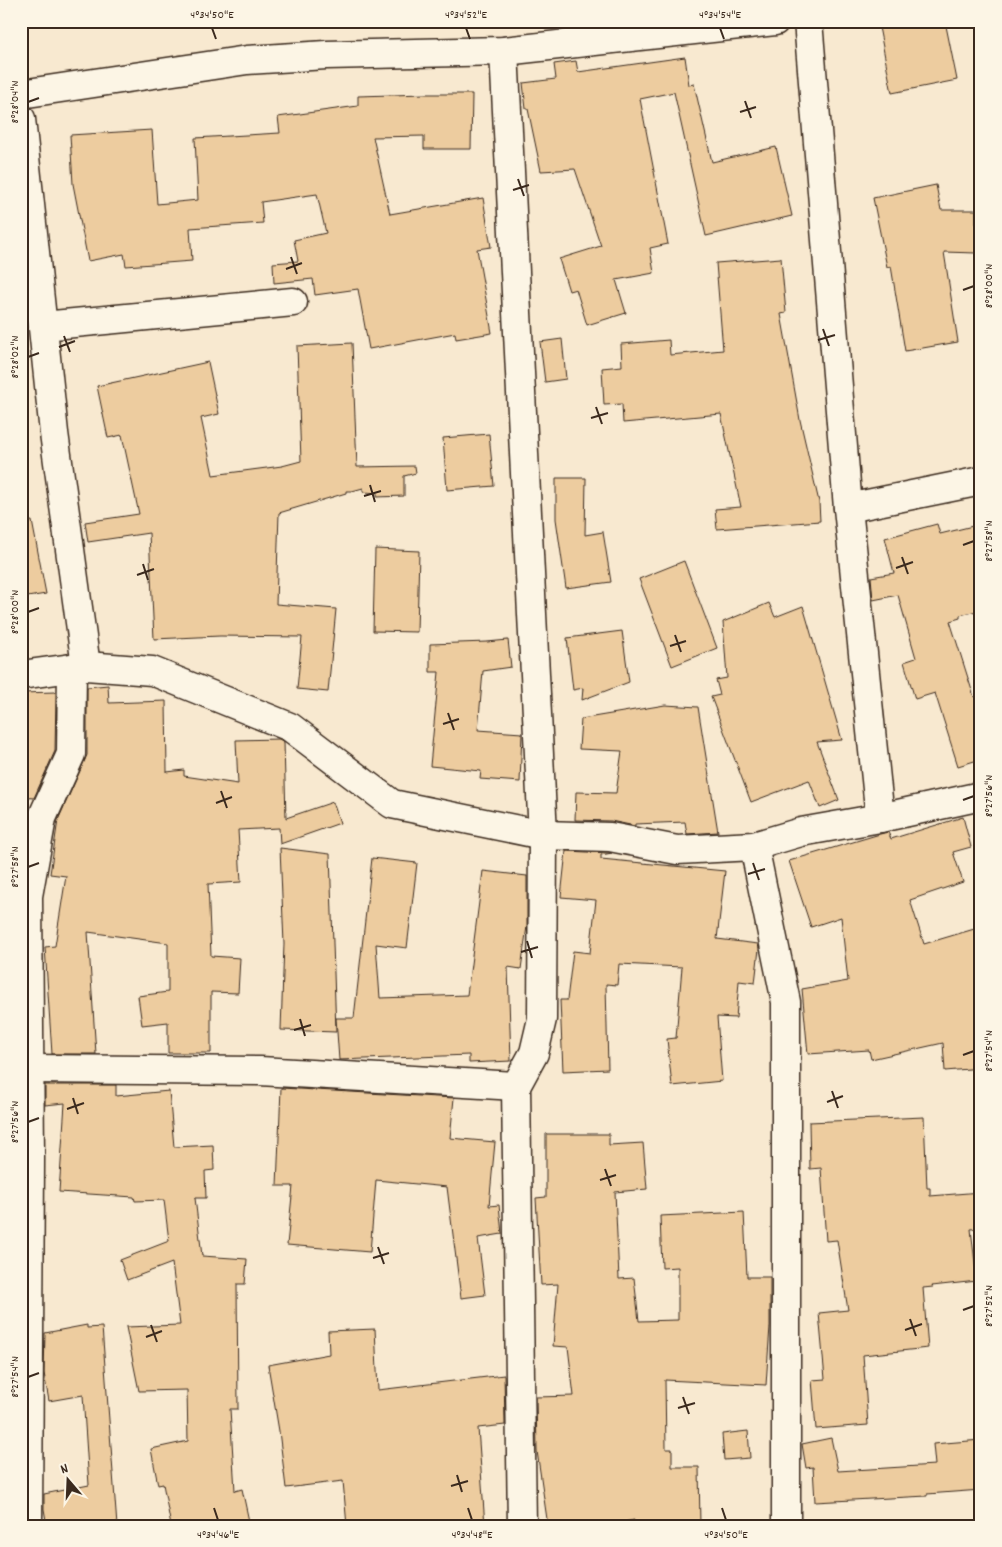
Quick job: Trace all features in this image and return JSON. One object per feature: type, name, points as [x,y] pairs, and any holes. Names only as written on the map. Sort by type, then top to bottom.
[{"type":"street","points":[[21,94],[247,60],[504,51],[775,21]]},
{"type":"street","points":[[808,21],[848,508],[880,818]]},
{"type":"street","points":[[504,51],[543,836],[542,1019],[534,1053],[516,1086],[522,1526]]},
{"type":"street","points":[[21,119],[28,245],[43,326],[79,667],[72,754],[42,818],[28,896],[28,1526]]},
{"type":"street","points":[[43,326],[293,302]]},
{"type":"street","points":[[848,508],[981,481]]},
{"type":"street","points":[[21,675],[79,667],[152,671],[290,727],[392,804],[543,836],[610,837],[677,850],[754,846],[801,832],[880,818],[981,796]]},
{"type":"street","points":[[754,846],[786,1002],[786,1526]]},
{"type":"street","points":[[29,1069],[260,1071],[516,1086]]},
{"type":"building","points":[[907,21],[945,21],[957,80],[892,93],[879,27]]},
{"type":"building","points":[[685,57],[689,85],[694,84],[712,162],[776,147],[792,216],[706,236],[674,92],[640,99],[668,244],[650,248],[654,273],[616,280],[626,313],[587,325],[576,289],[569,291],[559,259],[601,246],[575,169],[541,171],[528,109],[526,109],[523,83],[556,79],[554,64],[576,61],[578,72]]},
{"type":"building","points":[[472,94],[471,149],[424,149],[424,136],[373,137],[390,214],[483,198],[491,247],[477,249],[492,333],[456,339],[455,333],[369,349],[358,289],[315,295],[313,279],[274,283],[273,263],[298,261],[294,240],[326,233],[317,194],[261,202],[263,223],[190,228],[192,261],[126,266],[124,254],[88,261],[73,184],[70,135],[152,130],[157,204],[198,200],[195,138],[280,133],[278,117],[358,106],[358,96]]},
{"type":"building","points":[[936,185],[941,210],[976,210],[976,253],[944,252],[958,342],[905,351],[891,266],[887,267],[873,198]]},
{"type":"building","points":[[781,258],[786,313],[781,314],[800,420],[819,502],[820,521],[717,529],[715,509],[741,507],[721,414],[623,423],[622,404],[604,405],[602,368],[622,366],[621,344],[669,340],[670,355],[723,350],[716,263]]},
{"type":"building","points":[[562,339],[566,379],[545,382],[540,342]]},
{"type":"building","points":[[352,343],[357,467],[415,466],[416,473],[404,476],[404,496],[377,497],[377,493],[363,492],[363,488],[346,491],[346,493],[279,513],[276,604],[336,609],[328,692],[297,689],[302,637],[220,636],[154,639],[149,533],[88,542],[85,522],[139,514],[122,435],[108,438],[97,386],[208,362],[219,414],[201,418],[213,475],[282,466],[301,461],[297,346]]},
{"type":"building","points":[[489,434],[494,486],[447,490],[443,438]]},
{"type":"building","points":[[556,478],[586,478],[585,535],[603,532],[611,582],[566,588],[556,519]]},
{"type":"building","points":[[32,521],[46,594],[21,598],[21,522]]},
{"type":"building","points":[[937,524],[940,534],[981,524],[981,610],[960,615],[960,618],[950,621],[974,697],[981,695],[981,759],[958,766],[935,693],[915,699],[904,662],[916,658],[898,595],[873,600],[871,577],[894,573],[885,538]]},
{"type":"building","points":[[375,549],[419,551],[417,632],[373,631]]},
{"type":"building","points":[[684,561],[717,648],[672,666],[639,579]]},
{"type":"building","points":[[769,603],[775,617],[803,606],[842,740],[817,742],[839,800],[820,808],[809,780],[751,802],[711,697],[720,695],[716,680],[727,678],[723,622]]},
{"type":"building","points":[[622,631],[629,682],[582,700],[583,688],[573,690],[567,638]]},
{"type":"building","points":[[508,640],[511,667],[483,671],[478,730],[522,733],[520,782],[480,779],[481,771],[430,766],[439,672],[430,672],[430,644]]},
{"type":"building","points":[[108,685],[109,703],[166,701],[167,772],[184,770],[184,776],[238,784],[236,740],[279,739],[284,742],[286,818],[333,802],[340,823],[280,844],[279,828],[238,830],[241,882],[208,884],[211,956],[240,958],[238,993],[211,992],[211,1053],[168,1053],[168,1022],[142,1025],[138,996],[168,992],[168,943],[88,932],[96,1054],[52,1054],[45,947],[55,946],[66,876],[50,874],[58,820],[87,755],[87,687]]},
{"type":"building","points":[[56,692],[55,751],[34,798],[21,797],[21,693]]},
{"type":"building","points":[[665,705],[698,707],[718,832],[687,834],[685,822],[635,824],[635,826],[611,821],[575,820],[576,792],[616,793],[622,751],[579,749],[581,719]]},
{"type":"building","points":[[963,817],[971,847],[953,852],[963,882],[910,900],[924,944],[981,927],[981,1068],[945,1071],[943,1043],[871,1059],[869,1050],[808,1054],[802,989],[848,981],[841,917],[811,927],[789,861],[880,834],[888,832],[891,839]]},
{"type":"building","points":[[280,848],[330,854],[336,1032],[281,1030],[284,944]]},
{"type":"building","points":[[566,851],[612,853],[601,855],[601,859],[725,871],[717,939],[758,944],[759,949],[755,983],[739,981],[736,1018],[717,1017],[722,1081],[672,1086],[667,1039],[676,1038],[682,967],[619,964],[617,985],[606,984],[608,1069],[563,1071],[560,1000],[567,1000],[573,951],[590,953],[596,900],[561,897]]},
{"type":"building","points":[[372,858],[417,863],[407,948],[376,944],[380,998],[467,995],[483,871],[527,876],[527,926],[521,969],[508,967],[511,1061],[469,1063],[469,1055],[339,1060],[336,1018],[354,1018]]},
{"type":"building","points":[[45,1085],[116,1085],[116,1096],[169,1091],[174,1147],[213,1145],[214,1170],[205,1171],[206,1198],[195,1198],[202,1256],[247,1259],[245,1284],[237,1284],[238,1409],[230,1409],[235,1491],[242,1489],[250,1526],[171,1526],[163,1484],[158,1485],[151,1449],[188,1441],[187,1390],[139,1391],[126,1327],[180,1325],[172,1263],[127,1280],[120,1260],[169,1241],[164,1200],[135,1201],[134,1197],[59,1192],[65,1103],[45,1105]]},
{"type":"building","points":[[281,1088],[454,1098],[450,1138],[495,1142],[489,1206],[499,1205],[502,1234],[478,1238],[485,1295],[461,1298],[447,1187],[376,1180],[370,1252],[287,1245],[293,1186],[277,1186]]},
{"type":"building","points":[[924,1117],[927,1188],[930,1188],[930,1196],[981,1192],[981,1228],[971,1229],[977,1281],[923,1288],[928,1348],[863,1355],[868,1425],[816,1429],[812,1380],[825,1379],[819,1313],[848,1310],[837,1240],[826,1241],[821,1168],[810,1169],[809,1122]]},
{"type":"building","points":[[546,1134],[609,1134],[609,1145],[643,1143],[647,1189],[615,1192],[619,1279],[634,1278],[639,1321],[678,1320],[678,1267],[662,1268],[660,1216],[744,1212],[747,1277],[770,1277],[770,1326],[766,1385],[665,1380],[666,1449],[672,1449],[672,1467],[699,1467],[700,1526],[634,1526],[634,1520],[603,1526],[548,1526],[537,1451],[536,1397],[574,1396],[568,1347],[553,1346],[558,1284],[541,1285],[536,1198],[546,1197]]},
{"type":"building","points":[[87,1325],[87,1328],[102,1327],[117,1526],[47,1526],[44,1494],[89,1485],[83,1395],[49,1401],[44,1373],[45,1333]]},
{"type":"building","points":[[375,1329],[378,1390],[504,1375],[505,1425],[478,1428],[485,1526],[347,1526],[343,1481],[286,1488],[268,1365],[329,1354],[328,1331]]},
{"type":"building","points":[[748,1431],[750,1458],[724,1460],[722,1434]]},
{"type":"building","points":[[831,1438],[838,1471],[935,1465],[933,1444],[981,1440],[981,1490],[927,1494],[927,1496],[815,1502],[813,1467],[806,1468],[802,1444]]}]
